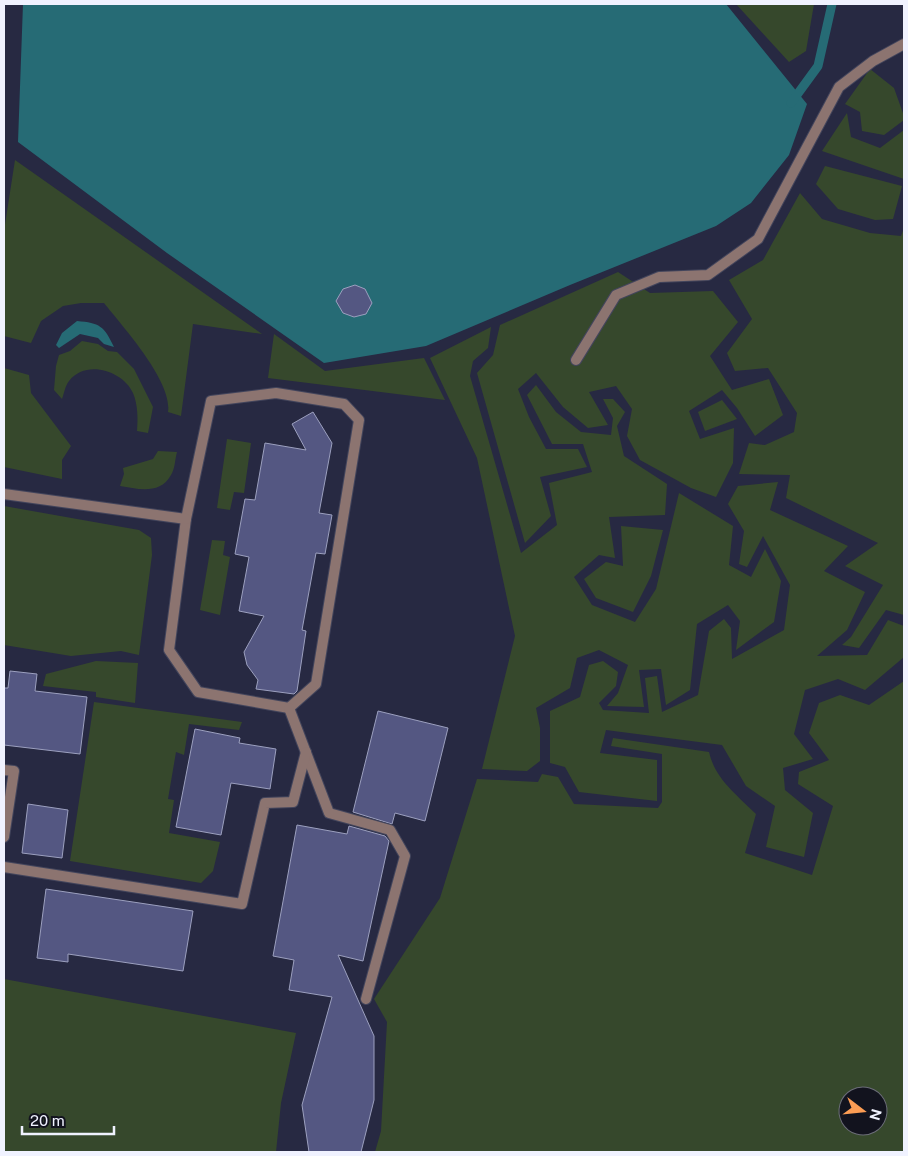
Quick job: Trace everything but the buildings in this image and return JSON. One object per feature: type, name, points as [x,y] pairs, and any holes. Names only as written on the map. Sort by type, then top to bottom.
[{"type":"lane","points":[[576,360],[616,295],[659,277],[708,275],[758,239],[839,87],[873,61],[904,44]]},
{"type":"lane","points":[[276,393],[344,404],[359,420],[316,684],[289,708],[198,692],[169,650],[186,519],[211,401],[276,393]]},
{"type":"lane","points":[[4,494],[186,519]]},
{"type":"lane","points":[[289,708],[329,813],[390,830],[405,856],[366,999]]},
{"type":"lane","points":[[4,867],[242,904],[265,803],[293,802],[306,752]]},
{"type":"lane","points":[[4,770],[14,771],[4,837]]},
{"type":"shaded area","points":[[23,4],[726,4],[807,104],[789,155],[751,203],[716,226],[426,346],[324,363],[167,253],[18,142]]},
{"type":"shaded area","points":[[736,4],[814,4],[806,51],[789,62]]},
{"type":"shaded area","points":[[870,69],[894,88],[904,116],[904,120],[884,135],[862,131],[860,112],[845,104]]},
{"type":"shaded area","points":[[847,113],[851,137],[880,148],[904,130],[904,179],[822,151]]},
{"type":"shaded area","points":[[15,160],[262,334],[193,324],[181,416],[168,412],[163,386],[155,371],[134,340],[104,303],[81,303],[63,306],[41,321],[31,343],[4,336],[4,231]]},
{"type":"shaded area","points":[[825,166],[902,186],[893,219],[875,220],[838,209],[816,184]]},
{"type":"shaded area","points":[[800,193],[822,219],[870,233],[901,236],[904,228],[904,615],[886,610],[859,648],[842,645],[851,637],[883,585],[845,566],[878,543],[786,498],[790,475],[739,474],[749,443],[765,445],[794,432],[797,413],[768,368],[735,371],[727,353],[752,319],[729,280],[763,260]]},
{"type":"shaded area","points":[[618,272],[650,293],[713,291],[738,322],[710,356],[732,390],[769,379],[783,415],[755,436],[737,408],[722,390],[689,411],[700,439],[734,428],[733,463],[716,497],[691,488],[640,460],[627,436],[632,409],[616,386],[589,392],[608,425],[588,428],[563,407],[536,373],[518,389],[529,417],[546,449],[578,449],[587,467],[540,477],[551,516],[525,543],[477,373],[493,355],[500,325]]},
{"type":"shaded area","points":[[77,321],[91,323],[100,327],[107,334],[114,347],[104,344],[98,338],[80,334],[59,348],[56,345],[62,333]]},
{"type":"shaded area","points":[[491,327],[488,348],[473,361],[470,376],[521,553],[557,525],[549,483],[592,472],[583,444],[552,444],[527,395],[536,385],[556,412],[581,432],[611,435],[613,418],[603,399],[613,399],[625,412],[617,426],[624,456],[667,484],[665,515],[609,517],[615,558],[599,555],[574,577],[592,605],[635,622],[656,589],[679,493],[733,526],[729,565],[751,577],[765,549],[781,581],[774,622],[736,650],[740,621],[728,605],[697,624],[690,690],[666,705],[661,669],[639,670],[644,707],[607,706],[618,693],[628,665],[599,650],[577,658],[570,688],[536,708],[540,728],[540,761],[527,771],[482,769],[515,636],[477,458],[430,358]]},
{"type":"shaded area","points":[[274,334],[325,371],[424,358],[445,400],[268,378]]},
{"type":"shaded area","points":[[82,341],[98,344],[108,351],[117,352],[134,369],[153,407],[148,433],[137,431],[136,402],[133,393],[128,385],[113,374],[94,369],[85,370],[76,374],[69,381],[62,399],[54,390],[59,355],[70,351]]},
{"type":"shaded area","points":[[4,368],[29,375],[31,393],[71,446],[62,460],[62,479],[4,467]]},
{"type":"shaded area","points":[[722,400],[737,419],[705,431],[698,412]]},
{"type":"shaded area","points":[[227,439],[251,443],[244,493],[234,492],[230,510],[217,508]]},
{"type":"shaded area","points":[[158,451],[177,452],[171,475],[161,486],[148,489],[120,486],[124,474],[123,468],[153,459]]},
{"type":"shaded area","points":[[778,482],[770,510],[848,546],[824,571],[865,592],[847,630],[817,656],[867,655],[888,620],[904,626],[904,657],[865,690],[838,679],[805,690],[794,734],[813,759],[783,768],[785,790],[813,813],[804,857],[766,847],[775,806],[746,786],[722,745],[606,730],[600,753],[657,760],[657,801],[579,792],[565,767],[550,763],[550,711],[580,697],[589,665],[603,661],[618,672],[616,686],[599,703],[603,710],[649,713],[645,678],[657,676],[662,712],[698,695],[709,631],[724,619],[731,628],[732,659],[784,630],[790,585],[763,536],[747,567],[739,564],[744,531],[728,504],[738,486]]},
{"type":"shaded area","points":[[4,506],[139,530],[151,538],[152,555],[139,655],[121,651],[71,656],[4,645]]},
{"type":"shaded area","points":[[621,526],[663,530],[651,576],[633,612],[596,598],[584,579],[606,562],[623,566]]},
{"type":"shaded area","points":[[212,540],[225,541],[223,555],[230,557],[220,615],[200,610]]},
{"type":"shaded area","points":[[96,661],[138,663],[135,703],[96,697],[96,692],[43,686],[46,674]]},
{"type":"shaded area","points":[[904,681],[904,1152],[375,1152],[381,1131],[387,1022],[374,999],[440,898],[477,779],[538,782],[542,774],[558,777],[574,804],[658,808],[662,802],[662,754],[611,746],[613,738],[709,752],[721,778],[756,814],[745,853],[812,875],[833,806],[798,784],[799,772],[829,760],[809,733],[819,703],[840,695],[869,705]]},
{"type":"shaded area","points":[[94,702],[242,722],[239,730],[189,724],[184,755],[176,752],[168,799],[174,800],[169,833],[220,842],[213,871],[201,883],[70,861]]},
{"type":"shaded area","points":[[4,979],[296,1033],[281,1103],[276,1152],[4,1152]]},
{"type":"waterway","points":[[791,103],[818,66],[832,4]]}]
